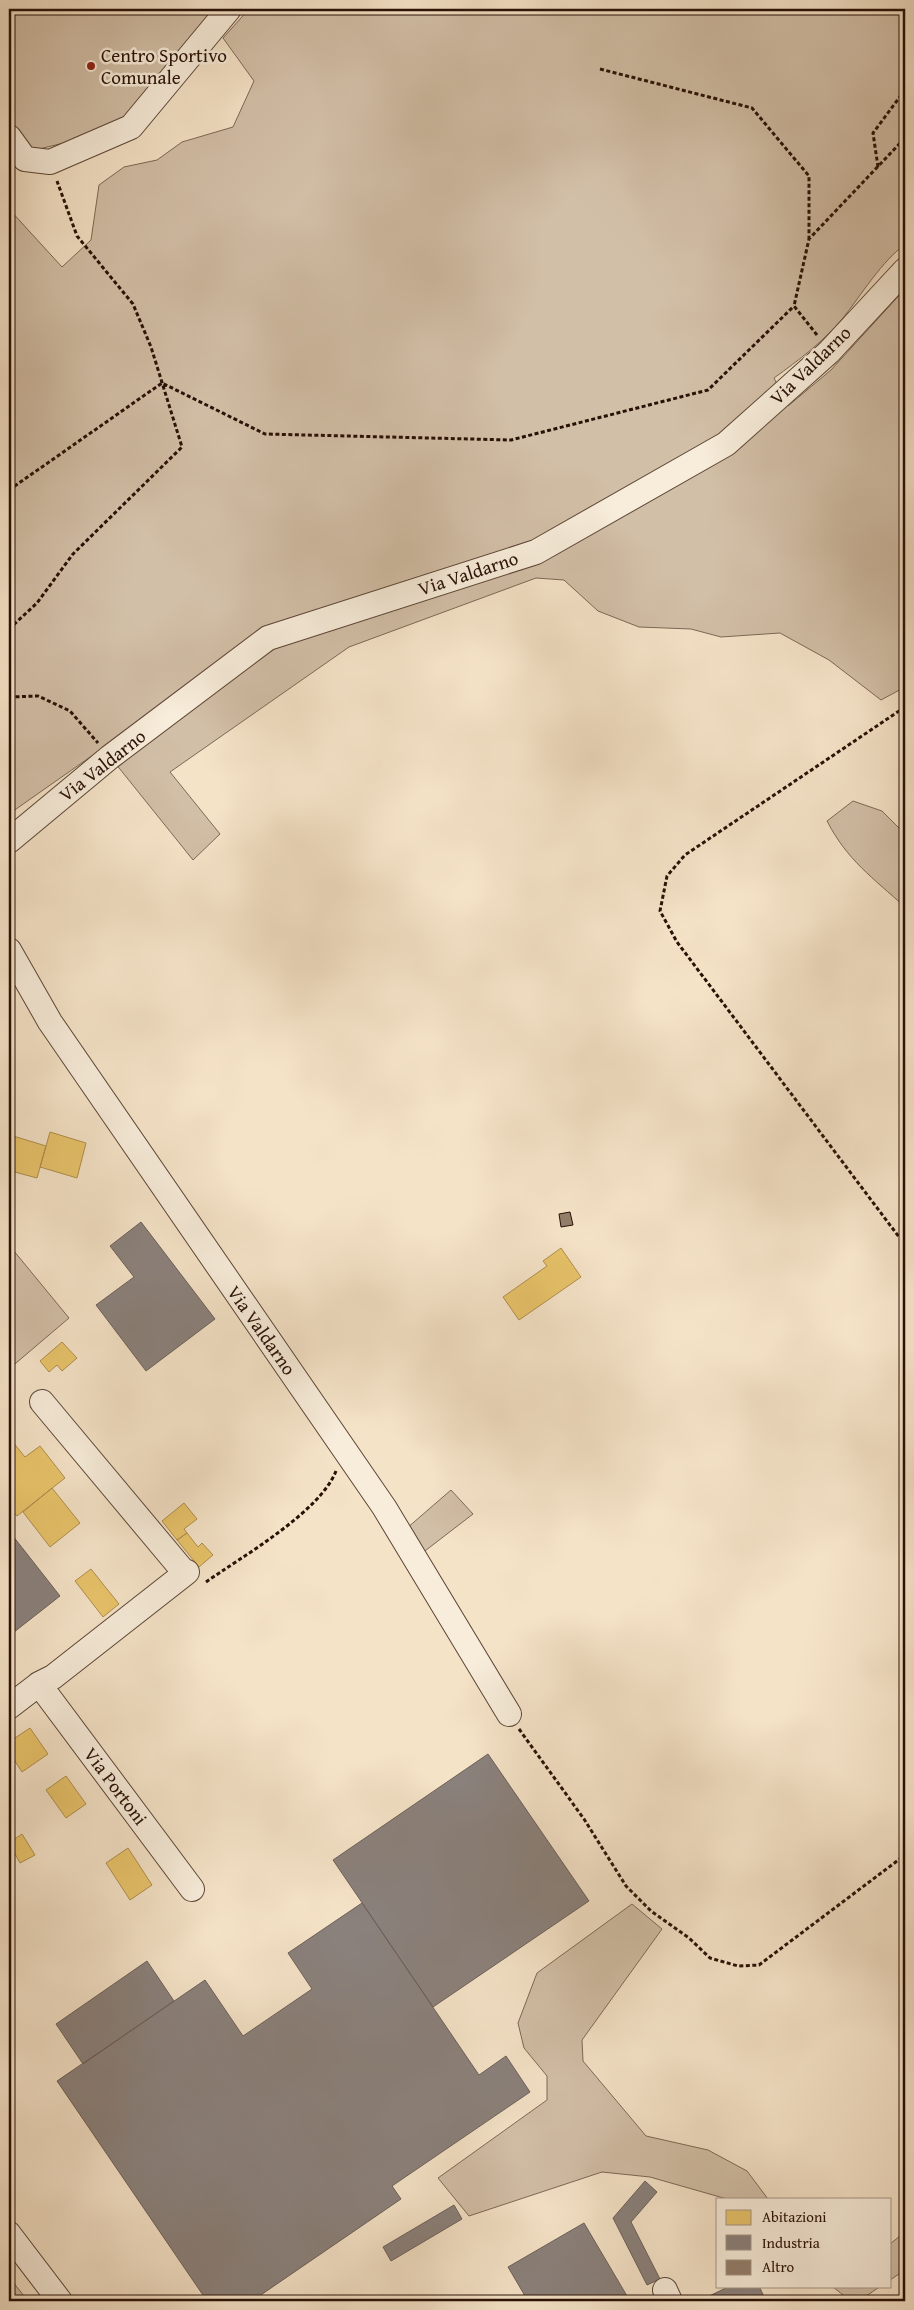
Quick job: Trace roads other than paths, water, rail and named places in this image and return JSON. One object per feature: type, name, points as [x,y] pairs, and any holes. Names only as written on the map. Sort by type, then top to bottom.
[{"type":"street","points":[[9,137],[25,159],[50,162],[131,127],[230,9]]},
{"type":"street","name":"Via Valdarno","points":[[9,840],[110,757],[268,638],[536,552],[726,444],[830,352],[853,324],[905,270]]},
{"type":"street","name":"Via Valdarno","points":[[9,950],[50,1022],[384,1507],[509,1714]]},
{"type":"street","points":[[9,1707],[190,1578],[42,1402]]},
{"type":"street","name":"Via Portoni","points":[[40,1684],[192,1889]]},
{"type":"street","points":[[9,2234],[60,2301]]},
{"type":"place","name":"Centro Sportivo Comunale","points":[[91,66]]}]
